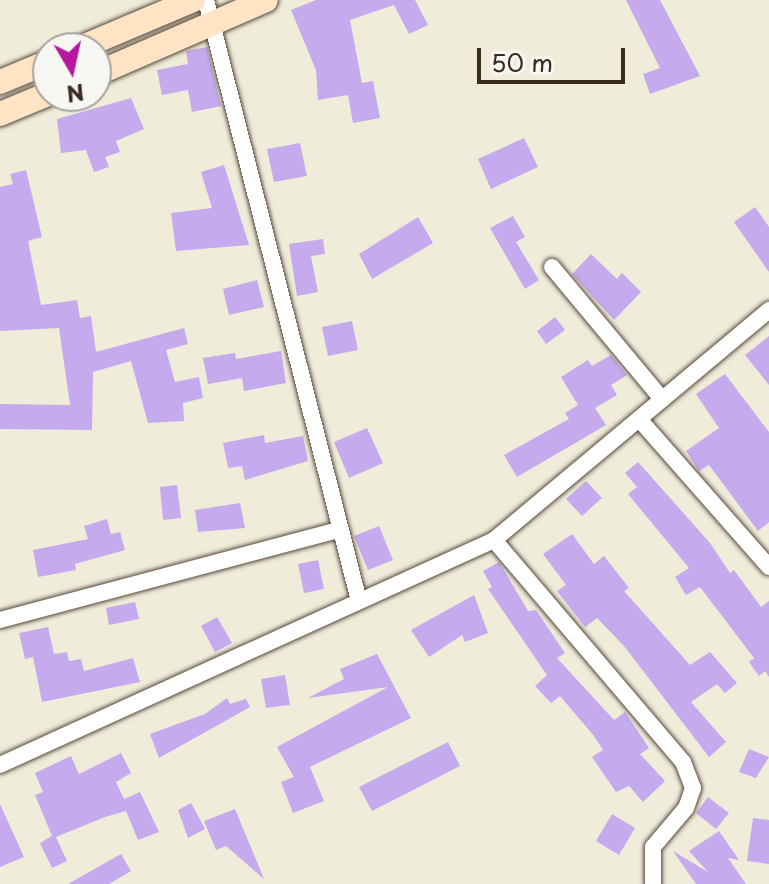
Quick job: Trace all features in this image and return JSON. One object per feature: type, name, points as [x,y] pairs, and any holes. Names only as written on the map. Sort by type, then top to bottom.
[{"type":"main road","points":[[112,34],[193,0]]},
{"type":"main road","points":[[112,67],[266,0]]},
{"type":"main road","points":[[0,82],[32,69]]},
{"type":"main road","points":[[0,114],[32,101]]},
{"type":"street","points":[[206,0],[338,530],[359,601]]},
{"type":"street","points":[[552,267],[662,399]]},
{"type":"street","points":[[0,765],[494,540],[769,310]]},
{"type":"street","points":[[639,419],[769,567]]},
{"type":"street","points":[[0,620],[338,530]]},
{"type":"street","points":[[494,540],[683,762],[693,788],[686,808],[653,847],[653,884]]},
{"type":"building","points":[[316,0],[415,0],[428,25],[409,34],[394,5],[350,20],[362,83],[373,81],[380,118],[353,123],[348,95],[318,100],[316,70],[291,10]]},
{"type":"building","points":[[626,0],[660,0],[700,76],[650,94],[643,74],[660,68]]},
{"type":"building","points":[[207,47],[221,106],[192,112],[188,90],[162,95],[157,70],[188,64],[186,51]]},
{"type":"building","points":[[131,98],[144,129],[116,141],[120,152],[105,157],[109,167],[94,172],[86,150],[61,153],[57,119],[82,112],[112,112],[112,103]]},
{"type":"building","points":[[524,138],[538,167],[491,189],[478,159]]},
{"type":"building","points":[[300,143],[307,176],[274,182],[267,149]]},
{"type":"building","points":[[224,165],[249,245],[176,251],[171,213],[212,208],[201,172]]},
{"type":"building","points":[[26,170],[42,237],[28,241],[41,305],[77,300],[80,318],[91,316],[96,352],[184,328],[188,344],[166,350],[175,382],[199,377],[203,398],[183,403],[184,421],[148,423],[131,361],[93,372],[92,430],[0,429],[0,404],[70,405],[59,328],[0,331],[0,187],[13,184],[10,174]]},
{"type":"building","points":[[755,207],[769,227],[769,272],[734,222]]},
{"type":"building","points":[[513,216],[525,237],[516,242],[539,280],[525,289],[490,228]]},
{"type":"building","points":[[418,217],[433,243],[372,279],[359,254]]},
{"type":"building","points":[[323,239],[325,254],[311,256],[318,292],[297,296],[289,244]]},
{"type":"building","points":[[591,254],[617,279],[622,273],[641,292],[614,320],[572,274]]},
{"type":"building","points":[[257,280],[264,307],[229,315],[223,289]]},
{"type":"building","points":[[555,317],[565,330],[546,344],[537,331]]},
{"type":"building","points":[[352,321],[358,350],[328,356],[322,327]]},
{"type":"building","points":[[769,336],[769,385],[745,355]]},
{"type":"building","points":[[281,351],[286,383],[244,391],[242,378],[208,384],[203,358],[235,353],[236,359]]},
{"type":"building","points":[[611,355],[627,375],[611,385],[617,395],[595,408],[606,425],[517,477],[504,455],[569,419],[565,413],[578,405],[561,377],[588,360],[592,366]]},
{"type":"building","points":[[725,374],[769,432],[769,522],[758,531],[709,465],[699,471],[686,451],[719,428],[696,394]]},
{"type":"building","points":[[367,428],[383,463],[349,478],[334,442]]},
{"type":"building","points":[[264,435],[265,443],[303,436],[308,461],[245,480],[242,466],[228,468],[223,443]]},
{"type":"building","points":[[638,462],[710,543],[730,573],[734,570],[761,607],[769,601],[769,677],[765,671],[759,676],[749,662],[754,658],[700,587],[686,595],[675,577],[689,568],[628,494],[637,487],[625,473]]},
{"type":"building","points":[[586,481],[602,498],[582,516],[566,499]]},
{"type":"building","points":[[177,485],[181,518],[163,520],[160,487]]},
{"type":"building","points":[[240,503],[245,528],[198,532],[195,510]]},
{"type":"building","points":[[107,519],[111,534],[120,532],[125,550],[75,564],[76,570],[38,577],[33,550],[88,539],[84,526]]},
{"type":"building","points":[[379,526],[393,560],[368,570],[354,536]]},
{"type":"building","points":[[572,534],[594,564],[604,556],[629,588],[624,591],[690,665],[710,652],[737,683],[725,693],[717,684],[691,702],[726,742],[709,757],[624,646],[597,618],[585,627],[557,591],[566,585],[543,554]]},
{"type":"building","points":[[318,560],[324,589],[304,593],[298,564]]},
{"type":"building","points":[[499,562],[528,611],[536,610],[565,653],[557,658],[614,720],[625,712],[649,748],[640,754],[665,781],[643,802],[629,786],[616,792],[592,757],[603,750],[594,736],[560,696],[551,703],[535,686],[547,675],[488,589],[492,587],[483,571]]},
{"type":"building","points":[[474,595],[488,633],[465,642],[462,635],[429,657],[411,630]]},
{"type":"building","points":[[135,602],[139,619],[109,625],[106,608]]},
{"type":"building","points":[[217,617],[232,643],[215,652],[201,626]]},
{"type":"building","points":[[48,627],[54,654],[67,652],[69,661],[81,659],[84,671],[133,658],[140,682],[42,702],[33,657],[25,659],[19,633]]},
{"type":"building","points":[[377,654],[411,718],[310,767],[324,801],[293,813],[281,782],[294,777],[277,747],[388,687],[308,698],[344,679],[340,669]]},
{"type":"building","points":[[285,675],[290,705],[266,708],[261,679]]},
{"type":"building","points":[[227,698],[230,704],[246,699],[250,707],[159,758],[150,734],[205,714]]},
{"type":"building","points":[[448,742],[460,766],[372,811],[359,787]]},
{"type":"building","points":[[749,749],[769,757],[756,778],[739,772]]},
{"type":"building","points":[[121,753],[131,773],[116,782],[124,799],[140,792],[159,832],[138,840],[126,811],[105,817],[56,837],[67,861],[52,868],[40,843],[52,836],[35,795],[43,792],[35,773],[71,756],[79,774]]},
{"type":"building","points":[[708,797],[729,813],[716,829],[696,813]]},
{"type":"building","points":[[191,803],[205,829],[188,838],[178,810]]},
{"type":"building","points":[[0,804],[24,857],[0,867]]},
{"type":"building","points":[[235,809],[264,879],[226,846],[216,850],[204,821]]},
{"type":"building","points":[[612,814],[635,828],[619,855],[596,841]]},
{"type":"building","points":[[753,818],[769,820],[769,864],[747,861]]},
{"type":"building","points":[[719,831],[739,860],[728,858],[746,884],[696,884],[673,851],[708,872],[689,851]]},
{"type":"building","points":[[121,854],[131,871],[109,884],[68,884]]}]
